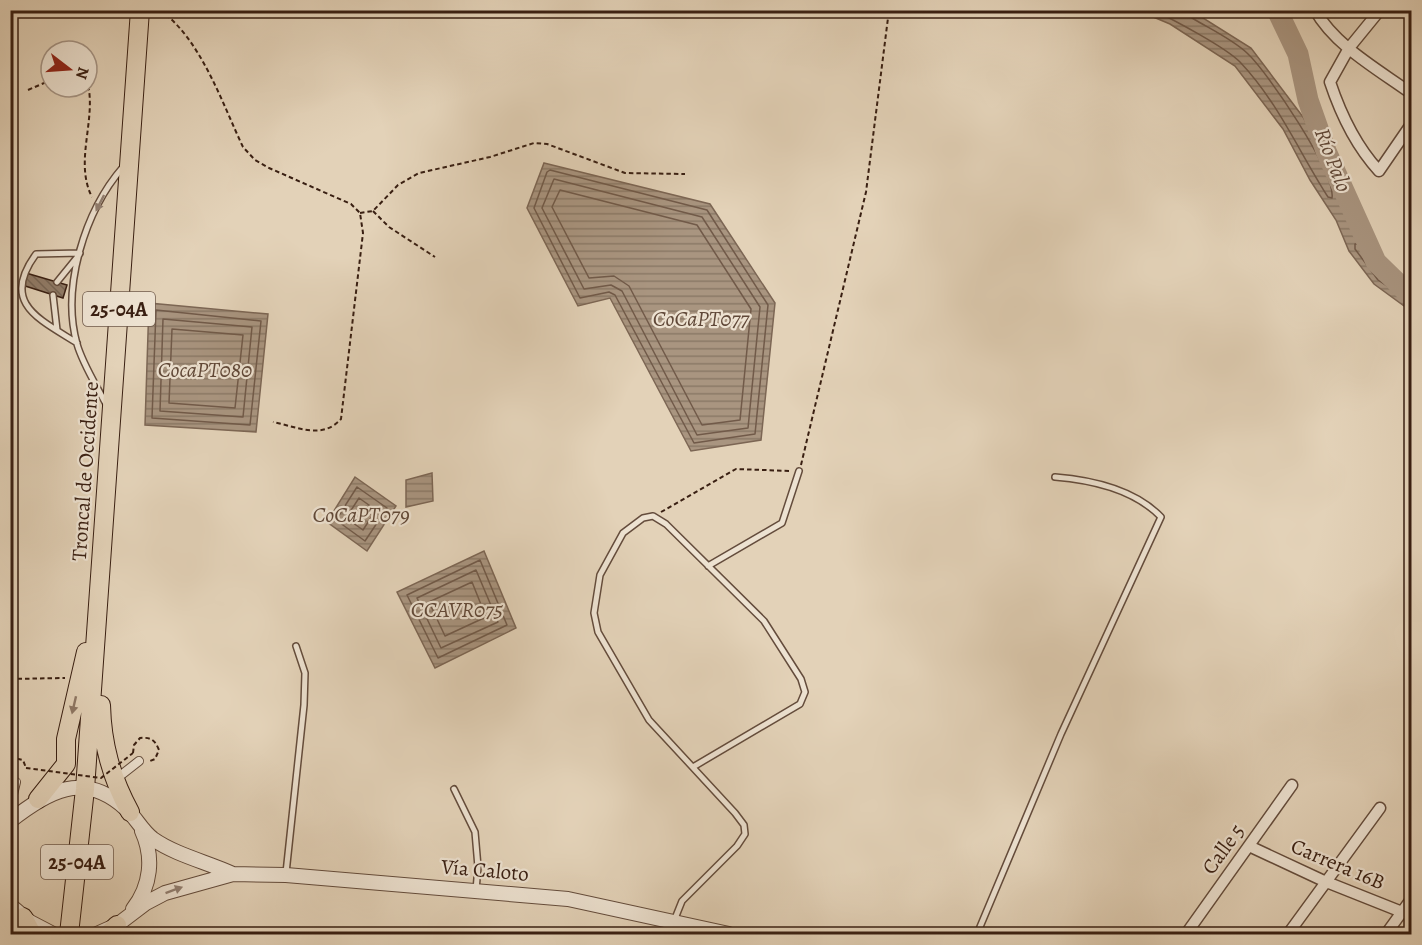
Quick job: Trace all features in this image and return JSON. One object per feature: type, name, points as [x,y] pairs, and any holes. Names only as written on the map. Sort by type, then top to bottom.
[{"type":"highway","name":"Troncal de Occidente","points":[[69,934],[85,789],[140,10]]},
{"type":"highway","points":[[24,805],[66,764],[66,739],[98,607]]},
{"type":"highway","points":[[98,607],[102,734],[114,780],[135,819]]},
{"type":"highway","points":[[15,908],[32,934]]},
{"type":"street","points":[[1315,10],[1322,23],[1349,48],[1412,94]]},
{"type":"street","points":[[1380,10],[1349,48],[1330,82],[1351,134],[1366,157],[1379,171],[1412,123]]},
{"type":"street","points":[[114,780],[138,761]]},
{"type":"street","points":[[10,827],[24,805],[16,782]]},
{"type":"street","name":"Calle 5","points":[[1185,934],[1292,785]]},
{"type":"street","name":"Vía Caloto","points":[[10,820],[24,805],[61,790],[85,789],[109,796],[162,844],[233,874]]},
{"type":"street","points":[[1288,934],[1324,881],[1380,808]]},
{"type":"street","points":[[116,926],[141,898],[149,871],[149,853],[135,819]]},
{"type":"street","name":"Carrera 16B","points":[[1249,846],[1324,881],[1407,914]]},
{"type":"street","name":"Vía Caloto","points":[[97,934],[116,926],[165,893],[233,874],[286,875],[568,899],[729,934]]},
{"type":"street","points":[[1386,934],[1407,914],[1412,898]]},
{"type":"street","points":[[15,908],[53,934]]},
{"type":"lane","points":[[111,416],[77,343],[71,300],[80,253],[90,222],[112,180],[130,159]]},
{"type":"lane","points":[[57,282],[80,253]]},
{"type":"lane","points":[[77,343],[24,309],[18,294],[25,267],[36,254],[80,253]]},
{"type":"lane","points":[[53,295],[57,330]]},
{"type":"lane","points":[[708,566],[782,523],[799,471]]},
{"type":"lane","points":[[977,934],[1061,734],[1161,517],[1154,510],[1110,486],[1055,477]]},
{"type":"lane","points":[[674,921],[682,901],[737,846],[745,834],[744,825],[735,813],[650,720],[598,632],[594,613],[600,575],[623,533],[643,518],[653,516],[666,524],[764,621],[801,679],[805,692],[800,704],[693,767]]},
{"type":"lane","points":[[286,875],[304,705],[305,673],[296,646]]},
{"type":"lane","points":[[454,789],[475,832],[478,867],[476,890]]},
{"type":"path","points":[[160,10],[183,30],[195,49],[243,147],[255,160],[351,204],[360,213],[363,233],[341,418],[332,428],[320,431],[273,422]]},
{"type":"path","points":[[653,516],[736,469],[799,471],[866,192],[889,10]]},
{"type":"path","points":[[28,90],[39,85]]},
{"type":"path","points":[[90,99],[92,108],[83,173],[87,187],[99,204]]},
{"type":"path","points":[[360,213],[373,211],[398,185],[418,173],[490,157],[534,143],[547,144],[625,173],[685,174]]},
{"type":"path","points":[[373,211],[389,227],[435,257]]},
{"type":"path","points":[[10,679],[80,679]]},
{"type":"path","points":[[10,757],[23,760],[26,768],[102,778],[133,753],[134,745],[140,738],[149,737],[156,742],[159,750],[155,759],[147,763],[138,761]]},
{"type":"water","points":[[1139,11],[1192,11],[1251,48],[1303,117],[1330,169],[1359,235],[1398,279],[1411,288],[1411,311],[1374,284],[1349,251],[1336,220],[1310,180],[1283,129],[1235,66],[1170,24]]},
{"type":"water","name":"CoCaPT077","points":[[544,163],[710,204],[775,303],[761,440],[691,451],[610,298],[578,306],[527,208]]},
{"type":"water","name":"CocaPT080","points":[[149,303],[268,314],[256,432],[145,425]]},
{"type":"water","points":[[432,473],[433,501],[406,507],[406,480]]},
{"type":"water","name":"CoCaPT079","points":[[355,477],[396,506],[367,551],[327,522]]},
{"type":"water","name":"CCAVR075","points":[[484,551],[516,628],[435,668],[397,592]]},
{"type":"building","points":[[26,273],[67,285],[63,298],[22,285]]},
{"type":"waterway","name":"Río Palo","points":[[1277,10],[1298,54],[1308,100],[1326,151],[1376,262],[1412,297]]}]
